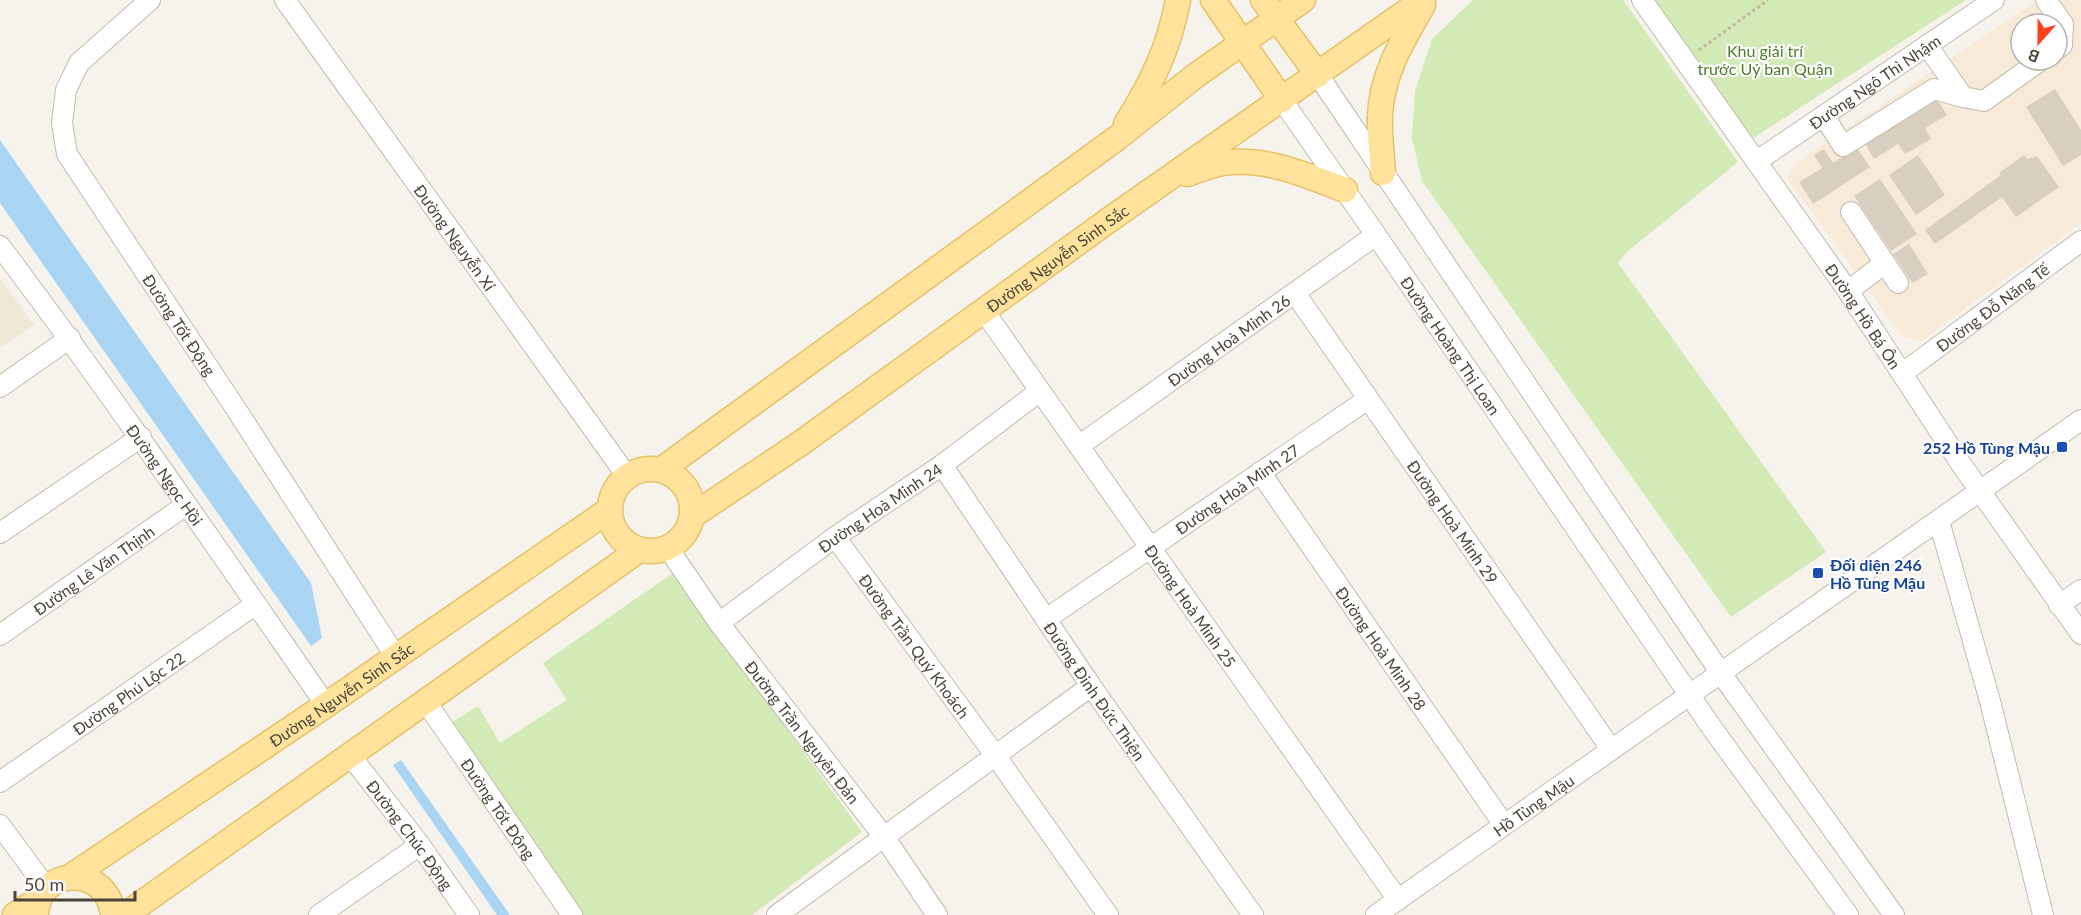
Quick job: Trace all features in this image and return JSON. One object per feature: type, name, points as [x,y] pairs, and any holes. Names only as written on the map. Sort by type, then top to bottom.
[{"type":"main road","points":[[1117,138],[1150,86],[1168,40],[1178,0]]},
{"type":"main road","name":"Đường Hoàng Thị Loan","points":[[1213,0],[1282,100]]},
{"type":"main road","points":[[661,470],[1117,138],[1195,76],[1242,43],[1270,9],[1303,0]]},
{"type":"main road","name":"Đường Nguyễn Sinh Sắc","points":[[692,516],[801,443],[1165,181],[1424,0]]},
{"type":"main road","points":[[1383,172],[1380,117],[1385,80],[1399,45],[1424,0]]},
{"type":"main road","points":[[1270,9],[1318,75]]},
{"type":"main road","points":[[1165,181],[1222,163],[1259,162],[1302,173],[1345,190]]},
{"type":"main road","points":[[661,470],[677,478],[688,492],[692,504],[692,516],[684,535],[668,548],[649,552],[639,550],[621,539],[615,530],[609,510],[614,491],[627,477],[638,471],[661,470]]},
{"type":"main road","name":"Đường Nguyễn Sinh Sắc","points":[[41,901],[62,879],[70,877],[326,705],[609,510]]},
{"type":"main road","points":[[125,915],[639,550]]},
{"type":"main road","points":[[70,877],[91,880],[99,886],[111,903],[113,915]]},
{"type":"main road","points":[[15,915],[41,901]]},
{"type":"street","name":"Đường Tốt Động","points":[[150,0],[79,63],[66,90],[62,123],[67,154],[236,409],[396,657]]},
{"type":"street","name":"Đường Nguyễn Xí","points":[[285,0],[627,477]]},
{"type":"street","name":"Đường Hồ Bá Ôn","points":[[1642,0],[1848,291],[1981,492],[2081,634]]},
{"type":"street","name":"Đường Ngô Thì Nhậm","points":[[1757,161],[1994,0]]},
{"type":"street","points":[[1927,45],[1963,97]]},
{"type":"street","points":[[1824,116],[1843,146],[1934,89],[1984,101],[2025,72]]},
{"type":"street","points":[[1318,75],[1720,672],[1894,915]]},
{"type":"street","name":"Đường Hoàng Thị Loan","points":[[1282,100],[1712,728],[1848,915]]},
{"type":"street","points":[[1851,212],[1898,283]]},
{"type":"street","name":"Đường Hoà Minh 26","points":[[1080,446],[1376,235]]},
{"type":"street","name":"Đường Đỗ Năng Tế","points":[[1903,374],[2081,241]]},
{"type":"street","name":"Đường Ngọc Hồi","points":[[0,246],[141,437],[326,705]]},
{"type":"street","points":[[1848,291],[1885,263]]},
{"type":"street","name":"Đường Hoà Minh 29","points":[[1295,293],[1611,749]]},
{"type":"street","name":"Đường Hoà Minh 25","points":[[984,311],[1398,900]]},
{"type":"street","points":[[0,387],[70,338]]},
{"type":"street","name":"Đường Hoà Minh 24","points":[[719,623],[835,537],[942,465],[1040,391]]},
{"type":"street","name":"Đường Hoà Minh 27","points":[[1046,619],[1368,399]]},
{"type":"street","name":"Hồ Tùng Mậu","points":[[1376,915],[2081,420]]},
{"type":"street","points":[[0,533],[141,437]]},
{"type":"street","name":"Đường Đinh Đức Thiện","points":[[942,465],[1091,686],[1253,915]]},
{"type":"street","name":"Đường Hoà Minh 28","points":[[1260,472],[1504,825]]},
{"type":"street","name":"Đường Lê Văn Thịnh","points":[[0,635],[186,504]]},
{"type":"street","points":[[1939,521],[1990,701],[2043,915]]},
{"type":"street","name":"Đường Trần Quý Khoách","points":[[835,537],[995,755],[1108,915]]},
{"type":"street","name":"Đường Trần Nguyên Đán","points":[[668,548],[719,623],[885,838],[937,915]]},
{"type":"street","points":[[2059,605],[2081,590]]},
{"type":"street","name":"Đường Phú Lộc 22","points":[[0,782],[256,604]]},
{"type":"street","points":[[777,915],[1091,686]]},
{"type":"street","name":"Đường Tốt Động","points":[[426,702],[572,915]]},
{"type":"street","name":"Đường Chúc Động","points":[[350,755],[420,845],[469,915]]},
{"type":"street","points":[[0,825],[41,901]]},
{"type":"street","points":[[319,915],[420,845]]},
{"type":"path","points":[[1686,60],[1768,0]]},
{"type":"shaded area","points":[[2037,0],[2081,0],[2081,223],[1920,342],[1901,335],[1787,178],[1793,165],[2009,19],[2009,72],[2069,72],[2069,12],[2019,12]]},
{"type":"shaded area","points":[[0,279],[34,325],[0,348]]},
{"type":"green space","points":[[1473,0],[1623,0],[1738,162],[1628,251],[1618,263],[1826,552],[1731,617],[1422,181],[1412,138],[1415,91],[1432,39]]},
{"type":"green space","name":"Khu giải trí trước Uỷ ban Quận","points":[[1646,0],[1966,0],[1755,137],[1749,136]]},
{"type":"green space","points":[[673,573],[862,832],[752,915],[582,915],[449,724],[478,706],[500,743],[567,700],[543,663]]},
{"type":"water","points":[[0,140],[311,583],[322,638],[311,646],[0,203]]},
{"type":"water","points":[[401,760],[510,915],[497,915],[393,765]]},
{"type":"building","points":[[2055,89],[2081,130],[2081,155],[2063,166],[2026,107]]},
{"type":"building","points":[[1936,97],[1947,115],[1925,128],[1931,139],[1905,154],[1898,144],[1874,159],[1863,140]]},
{"type":"building","points":[[1857,148],[1870,167],[1813,204],[1799,182],[1822,168],[1814,155],[1824,149],[1833,163]]},
{"type":"building","points":[[1918,155],[1945,195],[1916,215],[1889,175]]},
{"type":"building","points":[[2024,155],[2027,159],[2037,156],[2059,187],[2016,217],[2002,197],[1935,244],[1925,230],[2001,175],[1999,173]]},
{"type":"building","points":[[1880,179],[1917,234],[1891,251],[1854,196]]},
{"type":"building","points":[[1909,244],[1928,274],[1912,283],[1893,254]]},
{"type":"place","name":"252 Hồ Tùng Mậu","points":[[2062,447]]},
{"type":"place","name":"Đối diện 246 Hồ Tùng Mậu","points":[[1818,573]]}]
